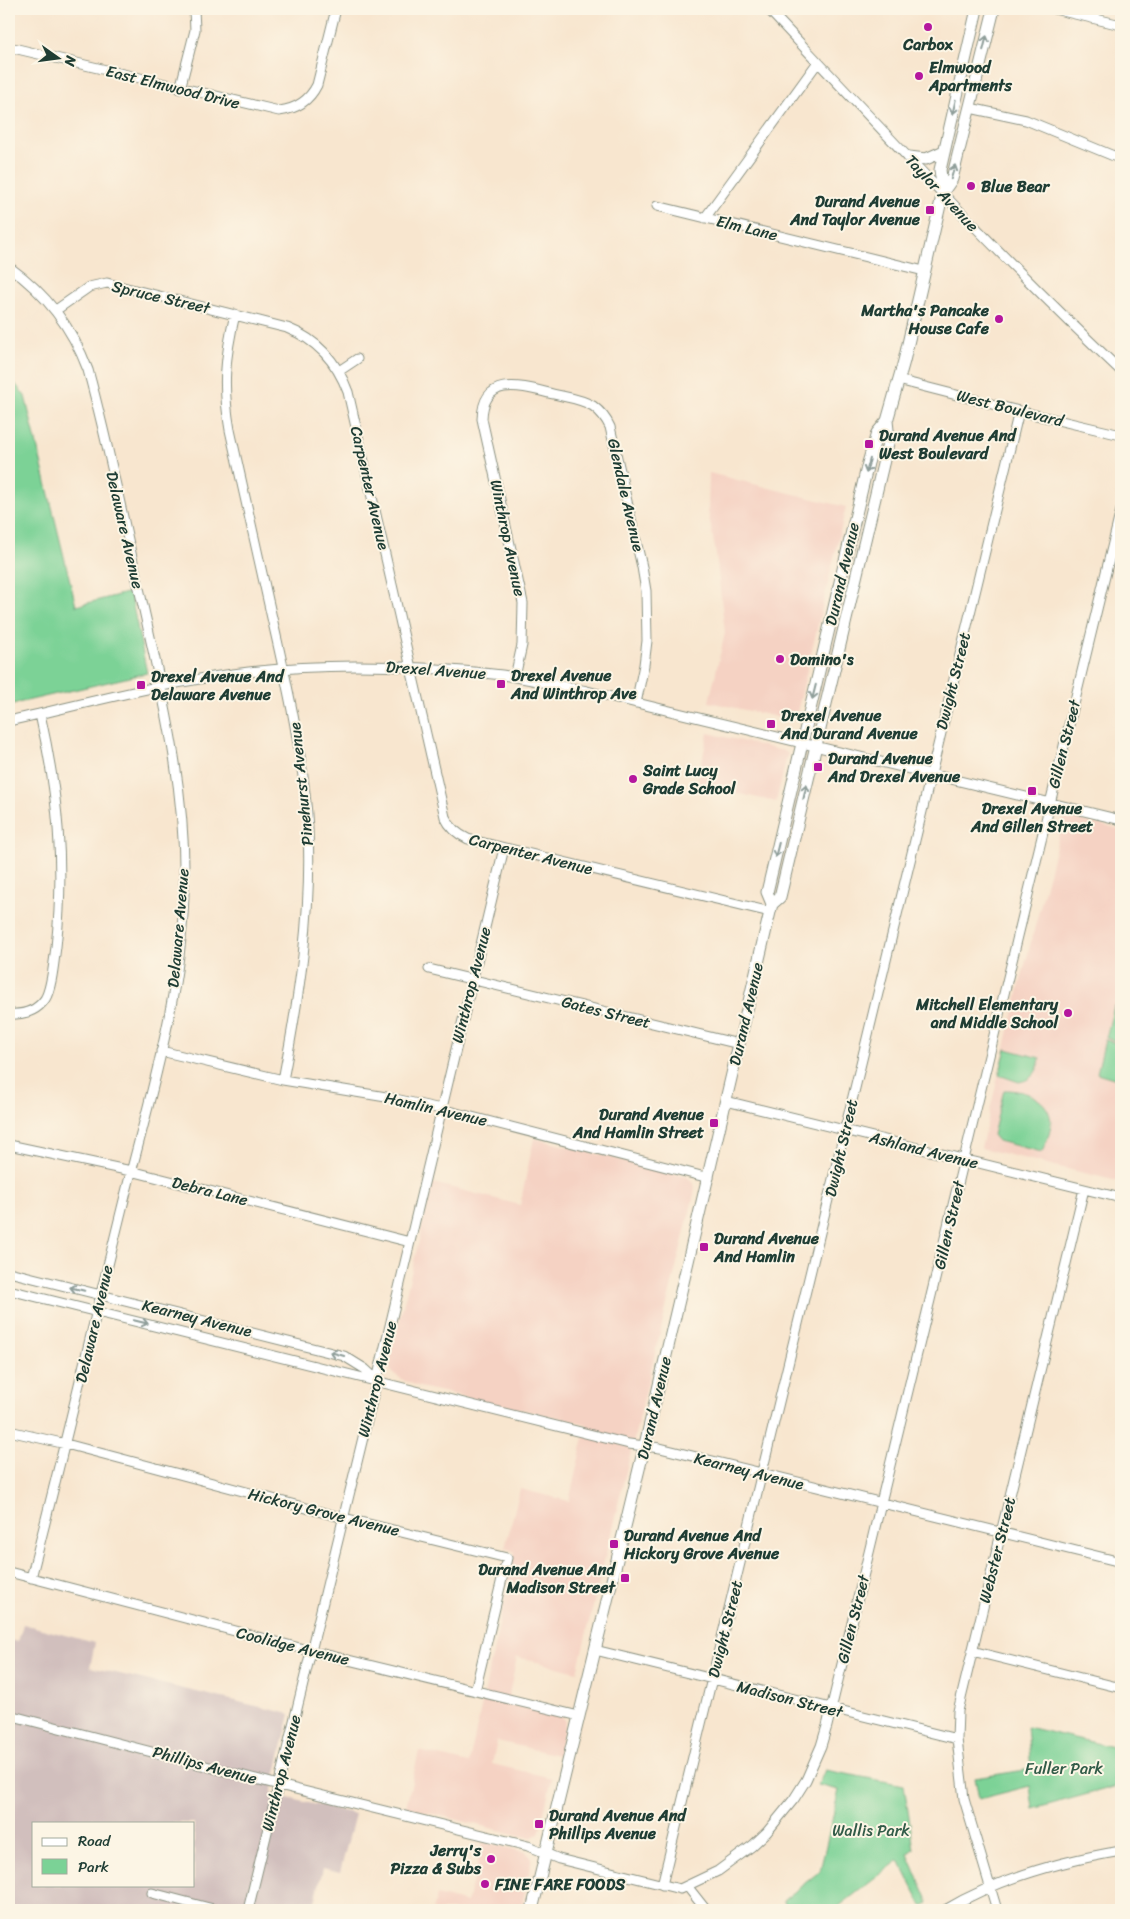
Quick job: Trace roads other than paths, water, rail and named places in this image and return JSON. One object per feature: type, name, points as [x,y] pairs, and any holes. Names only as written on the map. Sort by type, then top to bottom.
[{"type":"main road","name":"Durand Avenue","points":[[532,1910],[645,1446],[771,908],[780,897],[888,439],[887,421],[942,192],[940,170],[977,9]]},
{"type":"main road","name":"Durand Avenue","points":[[942,192],[952,178],[994,9]]},
{"type":"main road","points":[[909,157],[926,159],[944,150]]},
{"type":"main road","name":"Durand Avenue","points":[[771,908],[767,892],[868,463],[878,433],[887,421]]},
{"type":"street","points":[[180,89],[195,30],[194,9]]},
{"type":"street","name":"East Elmwood Drive","points":[[9,47],[279,112],[297,107],[307,100],[317,85],[336,9]]},
{"type":"street","name":"Taylor Avenue","points":[[768,9],[1030,284],[1121,371]]},
{"type":"street","points":[[1054,9],[1121,25]]},
{"type":"street","points":[[705,218],[818,62]]},
{"type":"street","points":[[970,108],[1026,120],[1121,159]]},
{"type":"street","name":"Elm Lane","points":[[657,206],[924,271]]},
{"type":"street","points":[[9,267],[34,287],[56,310]]},
{"type":"street","name":"Spruce Street","points":[[56,310],[82,290],[94,285],[107,283],[295,331],[316,344],[327,355]]},
{"type":"street","name":"Delaware Avenue","points":[[31,1578],[66,1444],[100,1294],[162,1050],[179,956],[184,896],[184,836],[178,776],[161,686],[88,370],[75,340],[56,310]]},
{"type":"street","name":"Pinehurst Avenue","points":[[234,314],[225,366],[226,404],[230,430],[284,669],[301,759],[308,830],[308,901],[302,972],[283,1080]]},
{"type":"street","name":"Carpenter Avenue","points":[[327,355],[339,371],[348,392],[445,817],[449,825],[461,836],[504,848],[771,908]]},
{"type":"street","points":[[339,371],[357,359]]},
{"type":"street","name":"West Boulevard","points":[[898,380],[1121,434]]},
{"type":"street","name":"Glendale Avenue","points":[[487,400],[499,388],[520,386],[585,402],[600,412],[610,427],[646,591],[647,641],[636,703]]},
{"type":"street","name":"Winthrop Avenue","points":[[487,400],[482,411],[482,419],[523,603],[523,638],[515,678]]},
{"type":"street","name":"Dwight Street","points":[[662,1884],[763,1475],[845,1129],[1020,411]]},
{"type":"street","name":"Gillen Street","points":[[687,1886],[718,1871],[735,1859],[752,1846],[781,1816],[794,1799],[821,1746],[882,1504],[1121,510]]},
{"type":"street","name":"Drexel Avenue","points":[[9,721],[161,686],[249,672],[334,665],[411,666],[515,678],[587,691],[1121,820]]},
{"type":"street","points":[[9,1014],[19,1015],[29,1012],[36,1008],[46,997],[54,961],[60,886],[60,836],[55,787],[40,714]]},
{"type":"street","name":"Winthrop Avenue","points":[[248,1910],[504,848]]},
{"type":"street","name":"Gates Street","points":[[429,969],[739,1044]]},
{"type":"street","name":"Hamlin Avenue","points":[[162,1050],[283,1080],[386,1097],[441,1109],[708,1178]]},
{"type":"street","name":"Ashland Avenue","points":[[726,1101],[1121,1198]]},
{"type":"street","name":"Debra Lane","points":[[9,1145],[131,1171],[410,1242]]},
{"type":"street","name":"Webster Street","points":[[997,1910],[964,1799],[957,1739],[958,1711],[1084,1189]]},
{"type":"street","name":"Kearney Avenue","points":[[9,1272],[344,1356],[377,1380]]},
{"type":"street","name":"Kearney Avenue","points":[[9,1290],[629,1444],[660,1448],[1121,1562]]},
{"type":"street","name":"Hickory Grove Avenue","points":[[9,1431],[66,1444],[344,1518],[508,1558],[475,1691]]},
{"type":"street","name":"Coolidge Avenue","points":[[9,1572],[311,1651],[579,1716]]},
{"type":"street","name":"Madison Street","points":[[595,1650],[957,1739]]},
{"type":"street","points":[[972,1651],[1121,1688]]},
{"type":"street","name":"Phillips Avenue","points":[[9,1714],[278,1784],[524,1845],[559,1859],[680,1889],[687,1886]]},
{"type":"street","points":[[945,1910],[990,1888],[1041,1869],[1085,1857],[1121,1851]]},
{"type":"street","points":[[687,1886],[706,1910]]},
{"type":"street","points":[[152,1894],[217,1910]]},
{"type":"place","name":"Carbox","points":[[928,27]]},
{"type":"place","name":"Elmwood Apartments","points":[[919,76]]},
{"type":"place","name":"Blue Bear","points":[[971,186]]},
{"type":"place","name":"Durand Avenue And Taylor Avenue","points":[[930,210]]},
{"type":"place","name":"Martha's Pancake House Cafe","points":[[999,319]]},
{"type":"place","name":"Durand Avenue And West Boulevard","points":[[869,444]]},
{"type":"place","name":"Domino's","points":[[780,659]]},
{"type":"place","name":"Drexel Avenue And Winthrop Ave","points":[[501,684]]},
{"type":"place","name":"Drexel Avenue And Delaware Avenue","points":[[141,685]]},
{"type":"place","name":"Drexel Avenue And Durand Avenue","points":[[771,724]]},
{"type":"place","name":"Durand Avenue And Drexel Avenue","points":[[818,767]]},
{"type":"place","name":"Saint Lucy Grade School","points":[[633,779]]},
{"type":"place","name":"Drexel Avenue And Gillen Street","points":[[1032,791]]},
{"type":"place","name":"Mitchell Elementary and Middle School","points":[[1068,1013]]},
{"type":"place","name":"Durand Avenue And Hamlin Street","points":[[714,1123]]},
{"type":"place","name":"Durand Avenue And Hamlin","points":[[704,1247]]},
{"type":"place","name":"Durand Avenue And Hickory Grove Avenue","points":[[614,1544]]},
{"type":"place","name":"Durand Avenue And Madison Street","points":[[625,1578]]},
{"type":"place","name":"Durand Avenue And Phillips Avenue","points":[[539,1824]]},
{"type":"place","name":"Jerry's Pizza & Subs","points":[[491,1859]]},
{"type":"place","name":"FINE FARE FOODS","points":[[485,1884]]},
{"type":"park label","name":"Fuller Park","points":[[1064,1768]]},
{"type":"park label","name":"Wallis Park","points":[[871,1830]]}]
